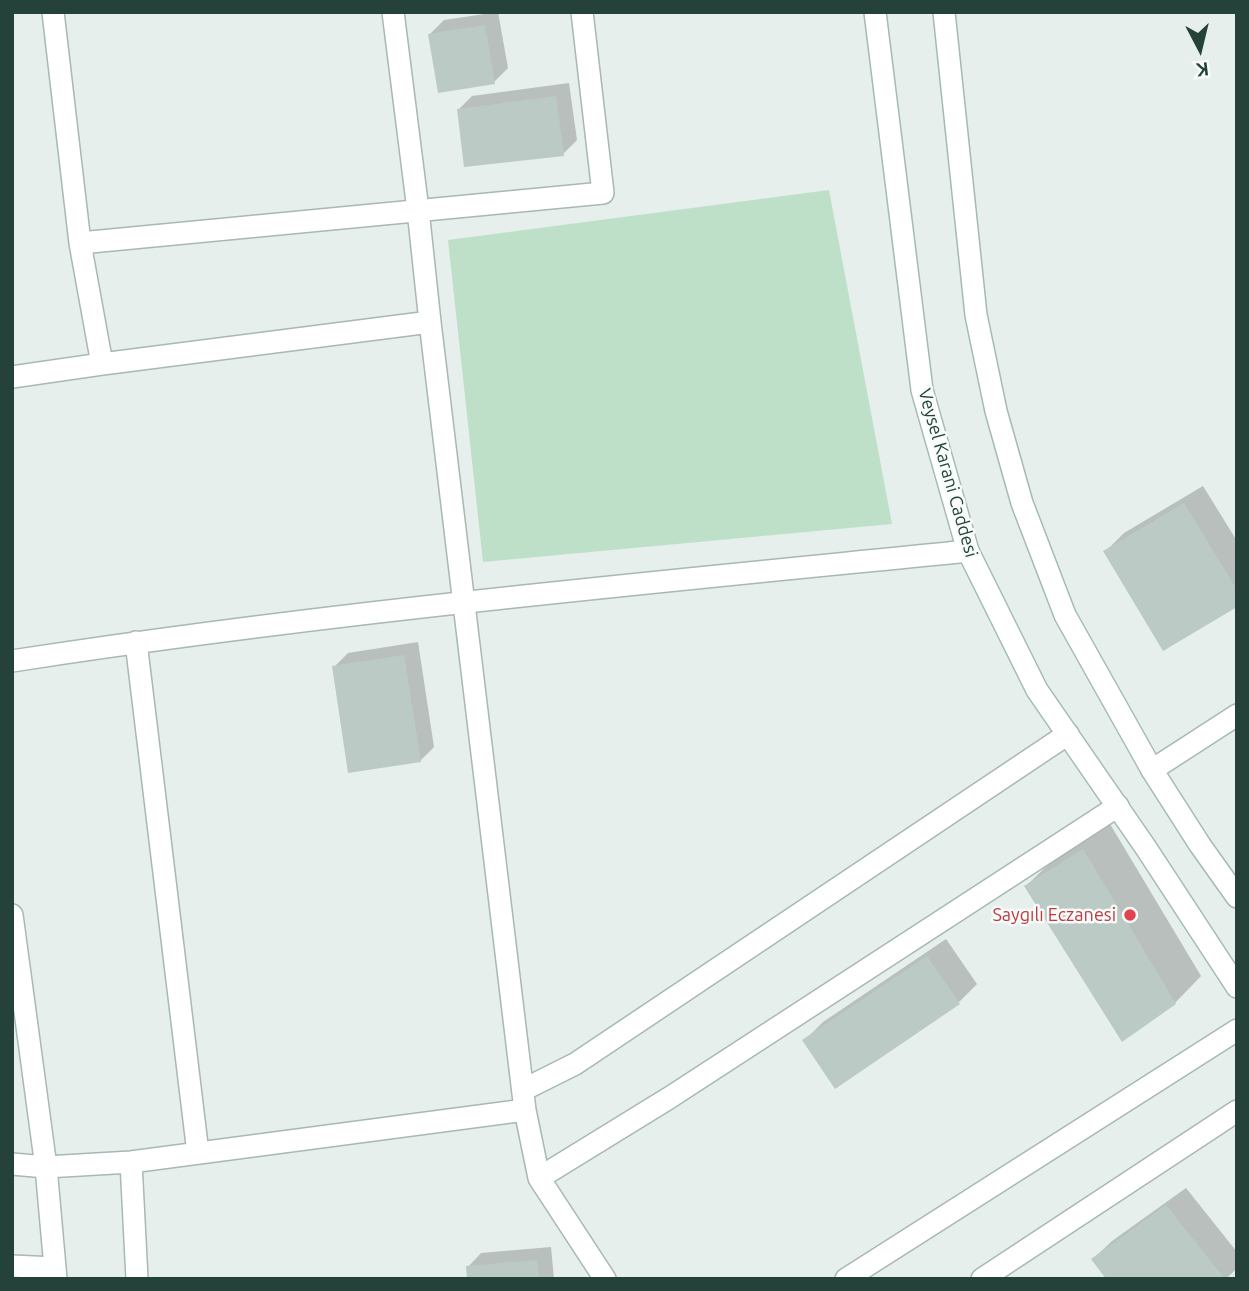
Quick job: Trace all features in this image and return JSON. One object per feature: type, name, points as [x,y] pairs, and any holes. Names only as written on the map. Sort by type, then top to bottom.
[{"type":"street","points":[[53,12],[80,243],[102,364]]},
{"type":"street","points":[[393,12],[524,1100],[539,1178],[605,1279]]},
{"type":"street","points":[[80,243],[603,192],[582,12]]},
{"type":"street","name":"Veysel Karani Caddesi","points":[[875,12],[922,390],[968,551],[1037,690],[1118,806],[1237,987]]},
{"type":"street","points":[[944,12],[976,316],[996,411],[1022,503],[1065,615],[1152,770],[1237,897]]},
{"type":"street","points":[[12,377],[430,322]]},
{"type":"street","points":[[12,661],[136,642],[464,602],[968,551]]},
{"type":"street","points":[[136,642],[198,1153]]},
{"type":"street","points":[[1152,770],[1237,715]]},
{"type":"street","points":[[12,1164],[46,1167],[131,1162],[524,1100],[1068,734]]},
{"type":"street","points":[[539,1178],[669,1098],[1118,806]]},
{"type":"street","points":[[12,915],[46,1167],[55,1273],[12,1266]]},
{"type":"street","points":[[846,1279],[1237,1030]]},
{"type":"street","points":[[982,1279],[1237,1111]]},
{"type":"street","points":[[131,1162],[137,1279]]},
{"type":"green space","points":[[829,190],[892,524],[483,562],[448,240]]},
{"type":"building","points":[[485,25],[495,84],[438,93],[428,34]]},
{"type":"building","points":[[556,96],[564,156],[464,167],[457,109]]},
{"type":"building","points":[[1184,503],[1237,590],[1237,607],[1163,651],[1103,551]]},
{"type":"building","points":[[404,655],[421,762],[348,773],[332,666]]},
{"type":"building","points":[[1083,849],[1176,1004],[1122,1042],[1024,886]]},
{"type":"building","points":[[927,956],[960,1004],[835,1089],[802,1040]]},
{"type":"building","points":[[1166,1205],[1225,1279],[1106,1279],[1091,1259]]},
{"type":"building","points":[[537,1260],[539,1279],[467,1279],[466,1266]]},
{"type":"place","name":"Saygılı Eczanesi","points":[[1130,915]]}]
